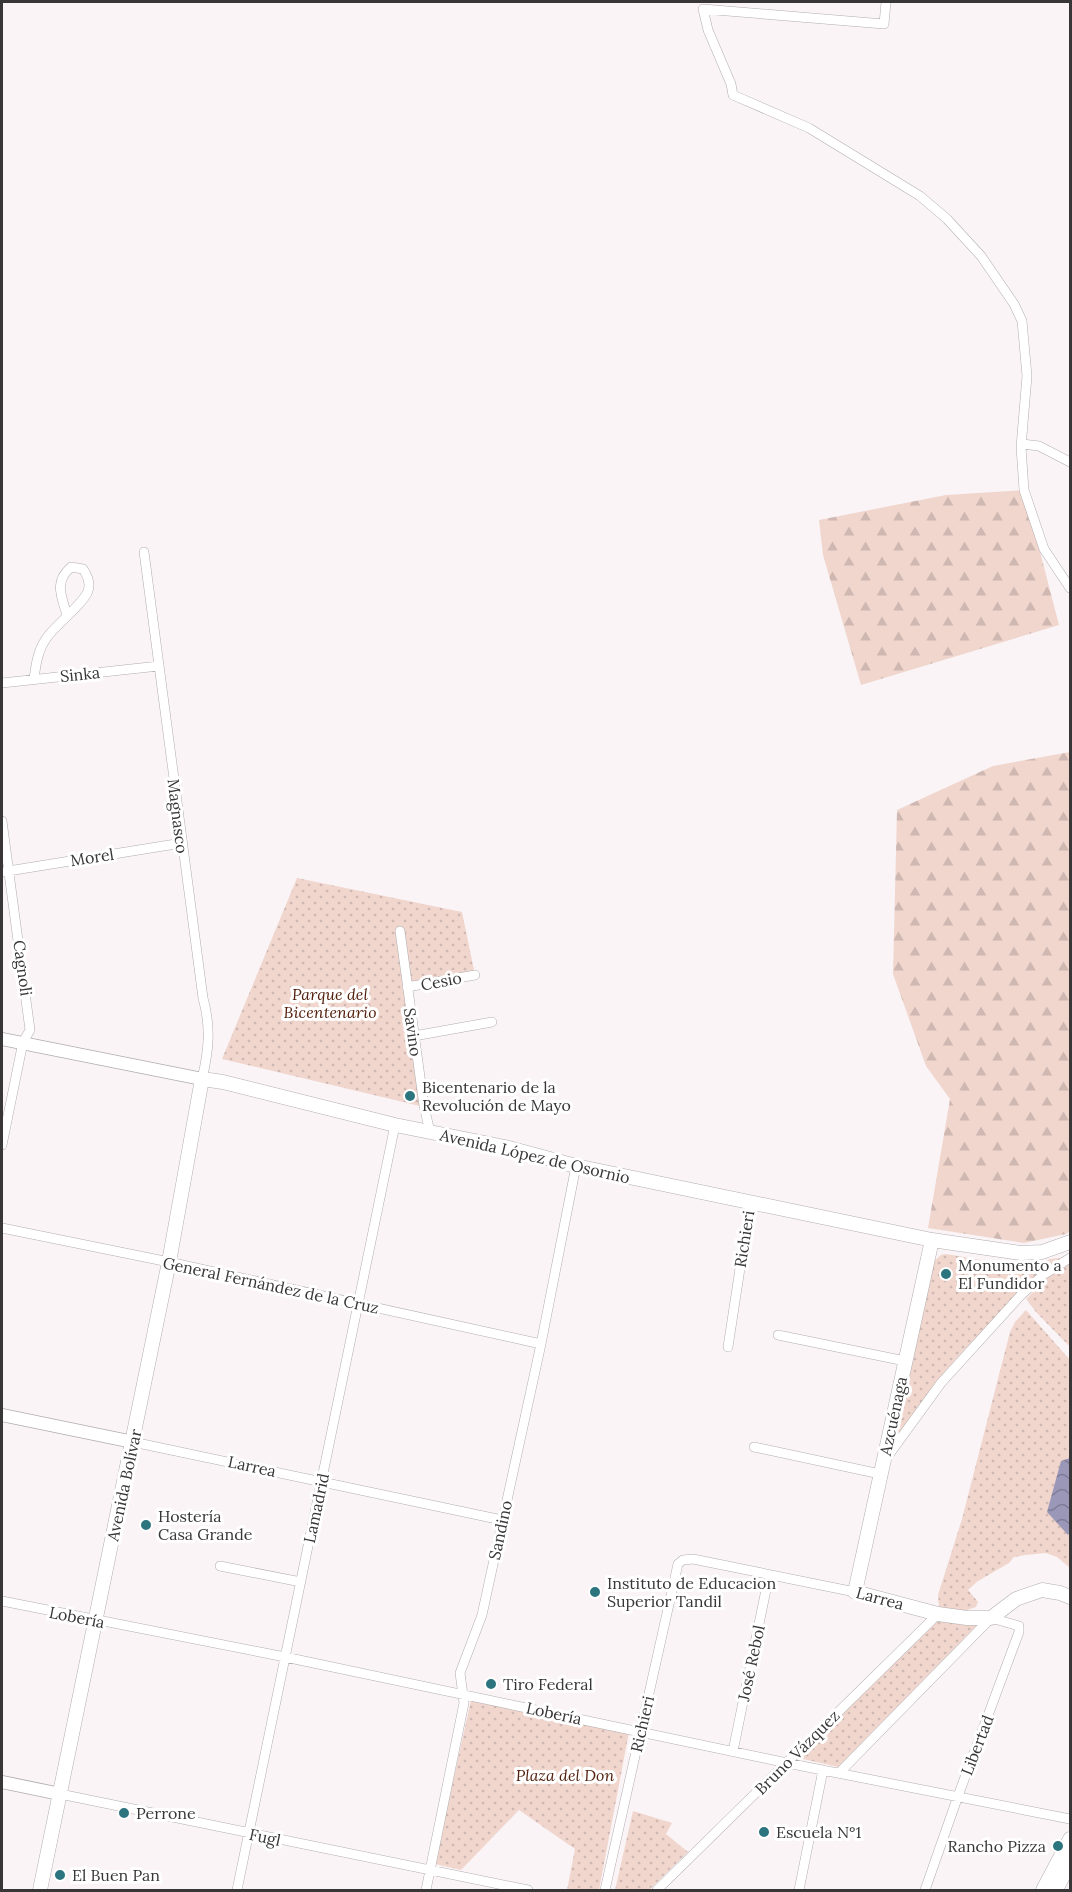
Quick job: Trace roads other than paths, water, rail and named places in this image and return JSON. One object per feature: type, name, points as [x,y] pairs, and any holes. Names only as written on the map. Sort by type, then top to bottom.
[{"type":"main road","name":"Avenida López de Osornio","points":[[202,1079],[223,1082],[395,1125],[505,1147],[576,1166],[932,1240],[1021,1253],[1042,1252],[1071,1242]]},
{"type":"main road","name":"Avenida Bolívar","points":[[40,1890],[169,1262],[202,1079]]},
{"type":"main road","name":"Azcuénaga","points":[[855,1592],[932,1240]]},
{"type":"main road","points":[[991,1618],[1016,1599],[1030,1593],[1042,1590],[1071,1597]]},
{"type":"main road","name":"Larrea","points":[[855,1592],[938,1614],[967,1618],[991,1618]]},
{"type":"main road","points":[[1043,1890],[1071,1839]]},
{"type":"main road","points":[[1056,1890],[1071,1862]]},
{"type":"street","points":[[886,2],[884,24],[703,9],[708,30],[731,84],[733,95],[809,128],[920,196],[947,219],[981,256],[1014,304],[1022,321],[1027,376],[1022,444],[1024,490],[1044,549],[1071,588]]},
{"type":"street","points":[[1022,444],[1039,446],[1071,462]]},
{"type":"street","name":"Magnasco","points":[[144,552],[203,998],[208,1015],[208,1052],[202,1079]]},
{"type":"street","points":[[33,679],[36,659],[47,636],[67,615],[88,591],[88,578],[82,569],[71,567],[63,574],[60,583],[67,615]]},
{"type":"street","name":"Sinka","points":[[2,683],[159,666]]},
{"type":"street","name":"Cagnoli","points":[[2,821],[5,871],[30,1030],[23,1042],[2,1145]]},
{"type":"street","name":"Morel","points":[[5,871],[182,843]]},
{"type":"street","name":"Savino","points":[[400,931],[424,1106],[430,1132]]},
{"type":"street","name":"Cesio","points":[[407,987],[475,975]]},
{"type":"street","points":[[414,1036],[492,1022]]},
{"type":"street","name":"Avenida López de Osornio","points":[[2,1039],[202,1079]]},
{"type":"street","name":"Lamadrid","points":[[237,1890],[395,1125]]},
{"type":"street","name":"Sandino","points":[[426,1890],[464,1703],[464,1693],[459,1681],[460,1673],[482,1615],[541,1344],[576,1166]]},
{"type":"street","name":"Richieri","points":[[728,1347],[750,1203]]},
{"type":"street","name":"General Fernández de la Cruz","points":[[2,1228],[169,1262],[541,1344]]},
{"type":"street","points":[[754,1447],[881,1468],[941,1383],[1021,1295],[1043,1275],[1071,1258]]},
{"type":"street","points":[[778,1335],[905,1361]]},
{"type":"street","name":"Larrea","points":[[2,1415],[502,1520]]},
{"type":"street","name":"Larrea","points":[[683,1560],[693,1559],[855,1592]]},
{"type":"street","name":"Richieri","points":[[605,1890],[678,1564],[683,1560]]},
{"type":"street","points":[[220,1566],[301,1582]]},
{"type":"street","name":"José Rebol","points":[[733,1751],[769,1575]]},
{"type":"street","name":"Lobería","points":[[2,1601],[464,1693],[787,1763],[1071,1819]]},
{"type":"street","name":"Bruno Vázquez","points":[[657,1890],[938,1614]]},
{"type":"street","points":[[839,1773],[991,1618]]},
{"type":"street","name":"Libertad","points":[[925,1890],[1019,1632],[1018,1626],[991,1618]]},
{"type":"street","points":[[799,1890],[823,1770]]},
{"type":"street","name":"Fugl","points":[[2,1782],[528,1890]]},
{"type":"water","points":[[1070,1458],[1070,1532],[1068,1535],[1047,1512],[1061,1461]]},
{"type":"place","name":"Bicentenario de la Revolución de Mayo","points":[[410,1096]]},
{"type":"place","name":"Monumento a El Fundidor","points":[[946,1274]]},
{"type":"place","name":"Hostería Casa Grande","points":[[146,1525]]},
{"type":"place","name":"Instituto de Educacion Superior Tandil","points":[[595,1592]]},
{"type":"place","name":"Tiro Federal","points":[[491,1684]]},
{"type":"place","name":"Perrone","points":[[124,1813]]},
{"type":"place","name":"Escuela N°1","points":[[764,1832]]},
{"type":"place","name":"Rancho Pizza","points":[[1058,1846]]},
{"type":"place","name":"El Buen Pan","points":[[60,1875]]},
{"type":"park label","name":"Parque del Bicentenario","points":[[330,1003]]},
{"type":"park label","name":"Plaza del Don","points":[[565,1775]]}]
